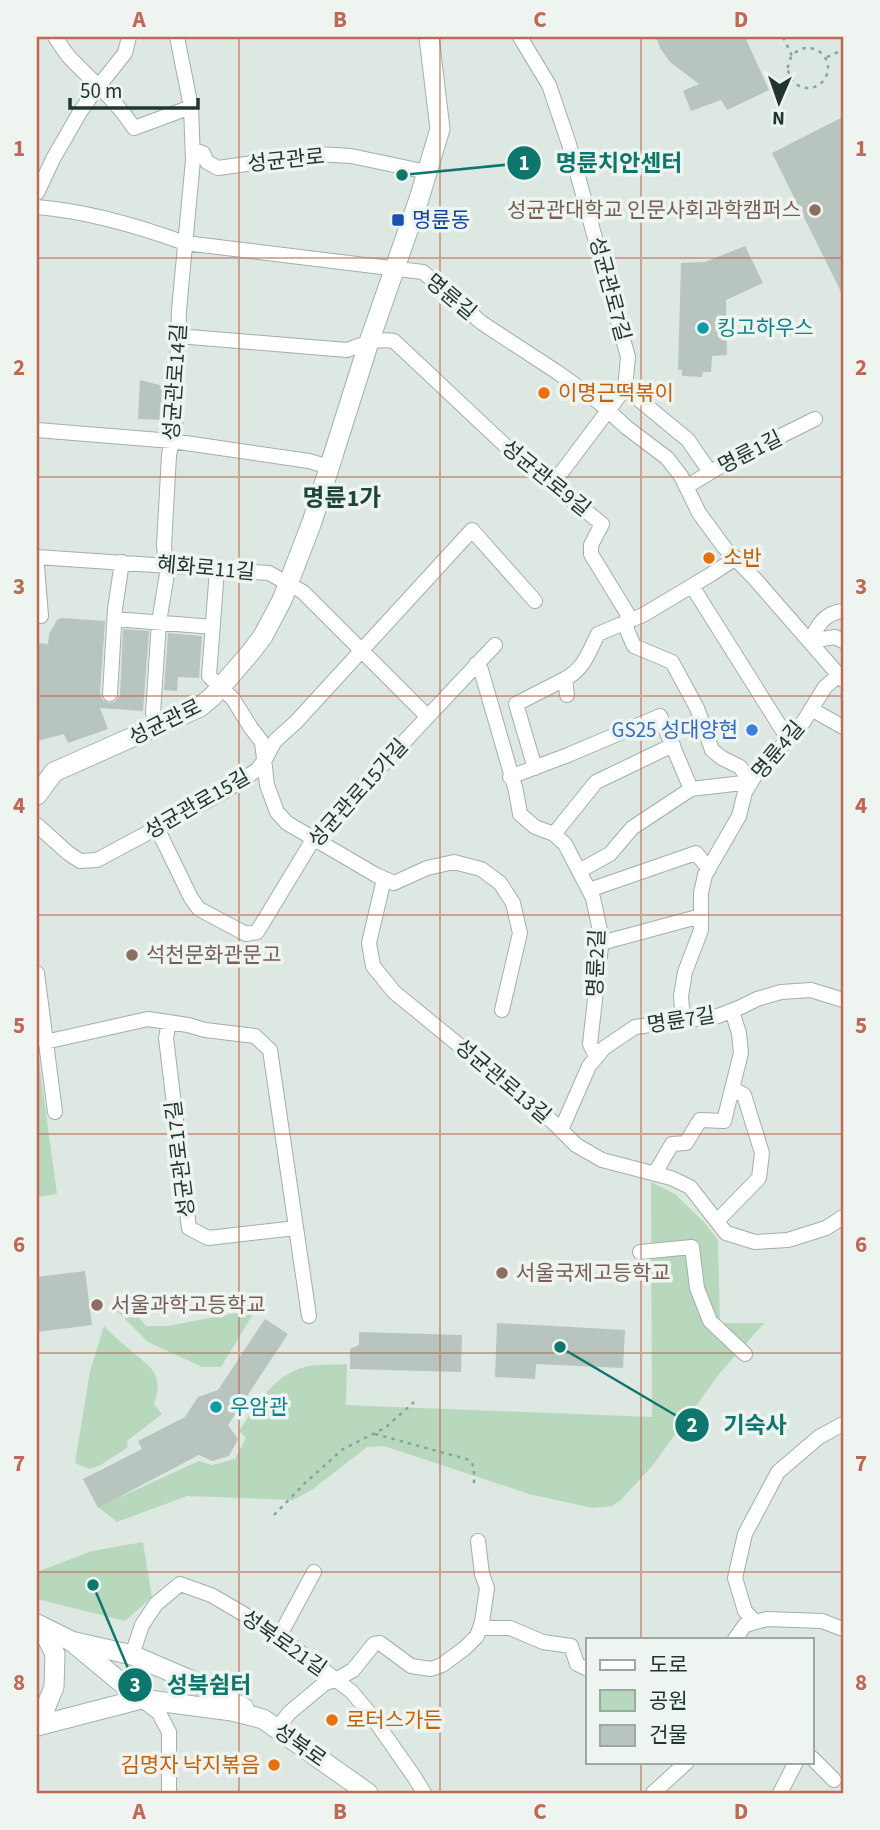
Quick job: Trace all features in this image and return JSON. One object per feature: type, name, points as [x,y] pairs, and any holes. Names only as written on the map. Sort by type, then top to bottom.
[{"type":"street","points":[[55,37],[69,57],[123,110],[134,128],[191,107]]},
{"type":"street","points":[[37,193],[80,112],[125,53],[129,37]]},
{"type":"street","name":"성균관로14길","points":[[161,725],[153,713],[159,622],[167,574],[163,546],[169,455],[175,428],[178,336],[193,150],[191,107],[177,37]]},
{"type":"street","name":"성균관로","points":[[37,795],[54,772],[200,707],[214,696],[263,636],[282,600],[312,522],[440,129],[429,37]]},
{"type":"street","name":"성균관로7길","points":[[520,37],[549,85],[569,144],[628,356],[625,388]]},
{"type":"street","name":"성균관로","points":[[193,150],[203,153],[207,162],[218,168],[318,154],[351,156],[427,172]]},
{"type":"street","name":"명륜길","points":[[37,207],[69,210],[185,243],[423,272],[482,323],[557,372],[667,458],[681,476],[699,513],[724,547],[841,677]]},
{"type":"street","points":[[178,336],[347,350],[369,342]]},
{"type":"street","name":"성균관로9길","points":[[369,342],[394,341],[512,452],[602,524],[591,545],[590,554],[627,613],[627,630],[634,646],[673,662],[697,708],[712,750],[740,766],[751,782]]},
{"type":"street","points":[[552,485],[625,388],[688,440],[710,472]]},
{"type":"street","name":"명륜1길","points":[[686,487],[724,464],[815,419]]},
{"type":"street","points":[[37,430],[172,441],[309,461],[329,467]]},
{"type":"street","name":"성균관로15길","points":[[37,825],[80,861],[97,860],[222,793],[257,770],[275,741],[296,722],[472,530],[535,601]]},
{"type":"street","name":"혜화로11길","points":[[37,557],[269,573],[289,582]]},
{"type":"street","points":[[535,768],[516,704],[572,675],[583,665],[598,634],[643,615],[736,558]]},
{"type":"street","points":[[110,694],[122,562]]},
{"type":"street","points":[[37,566],[41,616]]},
{"type":"street","points":[[217,569],[209,676],[233,699],[262,742],[267,785],[277,812],[287,823],[394,883],[427,868],[454,862],[481,869],[500,883],[513,903],[520,933],[502,1010]]},
{"type":"street","points":[[289,582],[303,592],[427,716]]},
{"type":"street","points":[[692,586],[788,739]]},
{"type":"street","points":[[810,641],[817,626],[832,612],[843,611]]},
{"type":"street","points":[[115,619],[213,627]]},
{"type":"street","points":[[810,641],[835,637],[843,641]]},
{"type":"street","name":"성균관로15가길","points":[[157,828],[199,909],[246,934],[257,932],[314,838],[495,645]]},
{"type":"street","name":"명륜2길","points":[[476,664],[481,670],[520,814],[535,827],[554,834],[565,844],[593,898],[601,943],[590,1045],[596,1057]]},
{"type":"street","name":"명륜4길","points":[[683,1020],[681,996],[685,972],[701,930],[701,893],[705,875],[739,816],[745,792],[764,761],[803,721],[825,687],[841,677]]},
{"type":"street","points":[[565,679],[567,695]]},
{"type":"street","points":[[811,709],[843,727]]},
{"type":"street","points":[[510,777],[660,716],[691,789]]},
{"type":"street","points":[[554,834],[596,782],[673,745]]},
{"type":"street","points":[[579,871],[610,854],[632,828],[691,789],[751,782]]},
{"type":"street","points":[[589,890],[696,853],[709,869]]},
{"type":"street","name":"성균관로13길","points":[[384,878],[369,943],[373,966],[394,992],[576,1145],[602,1160],[655,1173],[690,1187],[726,1233],[755,1242],[788,1240],[840,1224]]},
{"type":"street","points":[[601,943],[701,916]]},
{"type":"street","points":[[37,973],[55,1112]]},
{"type":"street","name":"명륜7길","points":[[561,1130],[589,1066],[604,1048],[635,1027],[718,1016],[781,992],[811,990],[843,1000]]},
{"type":"street","name":"명륜7길","points":[[655,1173],[673,1144],[686,1143],[700,1121],[724,1121],[741,1053],[739,1033],[732,1011]]},
{"type":"street","points":[[45,1042],[148,1019],[255,1036],[270,1050],[309,1315]]},
{"type":"street","name":"성균관로17길","points":[[169,1022],[166,1038],[189,1228],[208,1238],[296,1228]]},
{"type":"street","points":[[717,1221],[759,1178],[762,1153],[744,1095],[733,1089]]},
{"type":"street","points":[[640,1252],[692,1247],[697,1289],[710,1321],[746,1354]]},
{"type":"street","points":[[755,1622],[745,1611],[735,1578],[745,1534],[778,1472],[819,1437],[843,1424]]},
{"type":"street","points":[[71,1641],[132,1655],[197,1683],[270,1724],[289,1713],[325,1683],[353,1670],[374,1644],[380,1643],[411,1666],[431,1669],[442,1665],[465,1648],[477,1636],[480,1628],[487,1588],[482,1574],[478,1541]]},
{"type":"street","points":[[279,1637],[314,1572]]},
{"type":"street","name":"성북로21길","points":[[132,1655],[142,1625],[156,1604],[180,1584],[212,1595],[279,1637],[352,1692],[371,1715],[424,1793]]},
{"type":"street","points":[[737,1638],[745,1625],[767,1619],[822,1621],[842,1625]]},
{"type":"street","points":[[39,1625],[71,1641],[159,1713],[169,1732],[169,1793]]},
{"type":"street","points":[[37,1726],[54,1686],[55,1654],[39,1625]]},
{"type":"street","points":[[480,1628],[510,1628],[543,1642],[571,1646],[577,1664],[586,1668]]},
{"type":"street","name":"성북로","points":[[37,1726],[141,1699],[232,1711],[270,1724],[368,1793]]},
{"type":"street","points":[[814,1760],[834,1780]]},
{"type":"street","points":[[653,1793],[685,1764]]},
{"type":"street","points":[[780,1793],[795,1764]]},
{"type":"path","points":[[783,37],[792,56]]},
{"type":"path","points":[[803,48],[822,52],[828,71],[822,82],[817,86],[804,88],[792,80],[788,68],[792,56],[803,48]]},
{"type":"path","points":[[826,58],[843,50]]},
{"type":"path","points":[[274,1515],[297,1490],[343,1449],[385,1428],[414,1402]]},
{"type":"path","points":[[375,1434],[470,1460],[474,1467],[474,1483]]},
{"type":"green space","points":[[37,1062],[57,1194],[37,1197]]},
{"type":"green space","points":[[651,1182],[675,1194],[718,1240],[720,1323],[764,1323],[720,1373],[653,1465],[621,1500],[612,1506],[593,1508],[529,1494],[384,1446],[367,1447],[313,1489],[293,1500],[187,1496],[117,1522],[98,1507],[199,1461],[212,1465],[235,1459],[246,1438],[239,1431],[260,1401],[286,1375],[309,1366],[347,1364],[346,1405],[652,1417]]},
{"type":"green space","points":[[129,1299],[146,1326],[168,1326],[256,1309],[221,1367],[202,1367],[148,1342],[114,1308],[118,1300]]},
{"type":"green space","points":[[104,1326],[154,1372],[158,1385],[154,1404],[162,1414],[127,1441],[128,1447],[101,1465],[89,1469],[75,1463],[90,1371]]},
{"type":"green space","points":[[143,1542],[152,1597],[125,1621],[37,1599],[37,1572],[92,1551]]},
{"type":"building","points":[[656,37],[745,37],[769,90],[727,110],[721,100],[691,111],[683,91],[699,84],[670,62]]},
{"type":"building","points":[[843,117],[843,296],[772,153]]},
{"type":"building","name":"킹고하우스","points":[[745,246],[763,283],[726,300],[727,355],[712,356],[711,372],[703,372],[702,377],[682,376],[682,370],[678,370],[681,263],[705,262]]},
{"type":"building","points":[[140,380],[167,387],[166,420],[138,419]]},
{"type":"building","points":[[61,618],[105,621],[100,693],[102,699],[109,703],[115,702],[120,695],[123,629],[149,631],[143,711],[100,708],[108,729],[68,743],[64,734],[37,741],[38,643],[48,644],[49,634]]},
{"type":"building","points":[[168,633],[202,636],[199,678],[178,677],[177,691],[164,690]]},
{"type":"building","points":[[85,1271],[92,1325],[37,1332],[37,1277]]},
{"type":"building","name":"우암관","points":[[265,1319],[288,1334],[228,1425],[238,1439],[229,1456],[212,1461],[199,1455],[98,1508],[83,1479],[142,1449],[138,1441],[185,1417],[198,1397],[218,1390]]},
{"type":"building","points":[[497,1323],[625,1330],[623,1368],[536,1364],[535,1379],[495,1377]]},
{"type":"building","points":[[359,1332],[462,1335],[461,1372],[350,1369],[350,1349],[359,1345]]},
{"type":"place","name":"명륜치안센터","points":[[402,175]]},
{"type":"place","name":"성균관대학교 인문사회과학캠퍼스","points":[[815,210]]},
{"type":"place","name":"명륜동","points":[[398,220]]},
{"type":"place","name":"킹고하우스","points":[[703,328]]},
{"type":"place","name":"이명근떡볶이","points":[[544,393]]},
{"type":"place","name":"소반","points":[[709,558]]},
{"type":"place","name":"GS25 성대양현","points":[[752,730]]},
{"type":"place","name":"석천문화관문고","points":[[132,955]]},
{"type":"place","name":"서울국제고등학교","points":[[502,1273]]},
{"type":"place","name":"서울과학고등학교","points":[[97,1305]]},
{"type":"place","name":"기숙사","points":[[560,1347]]},
{"type":"place","name":"우암관","points":[[216,1407]]},
{"type":"place","name":"성북쉼터","points":[[93,1585]]},
{"type":"place","name":"로터스가든","points":[[332,1720]]},
{"type":"place","name":"김명자 낙지볶음","points":[[274,1765]]},
{"type":"district","name":"명륜1가","points":[[342,498]]}]
